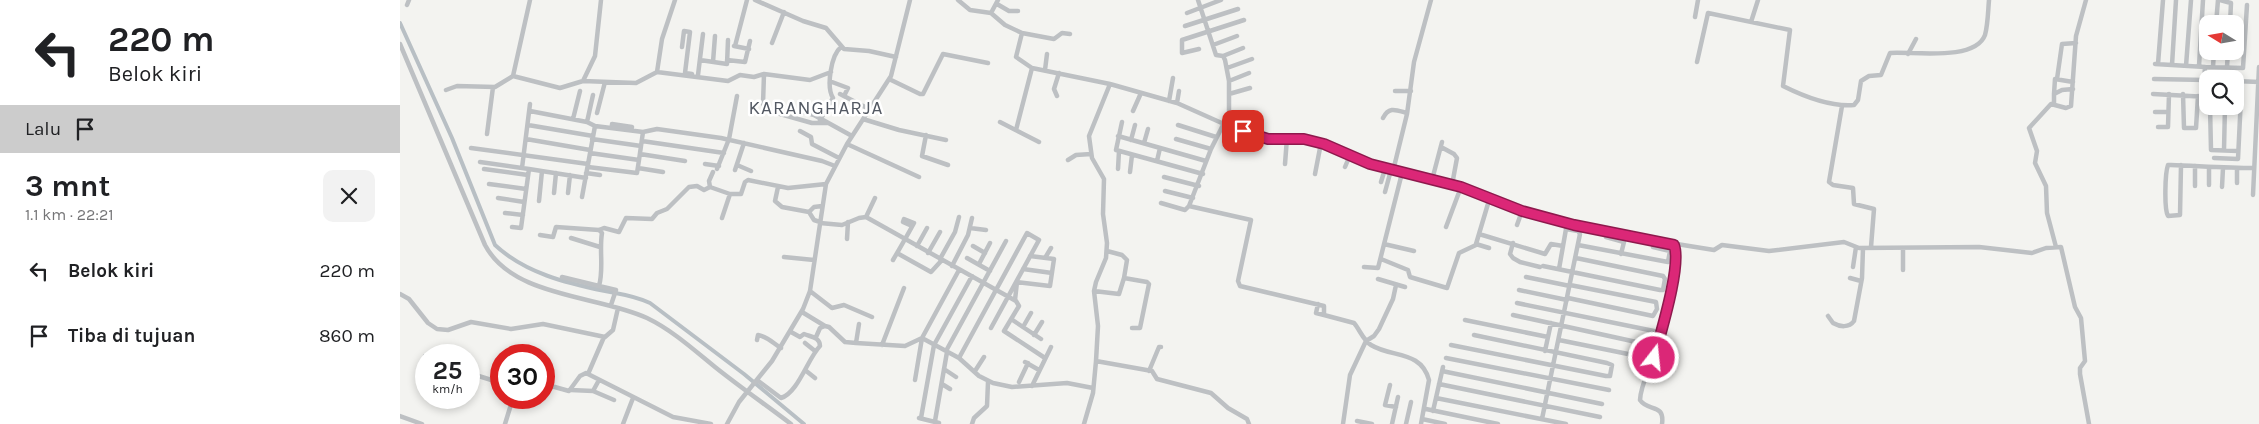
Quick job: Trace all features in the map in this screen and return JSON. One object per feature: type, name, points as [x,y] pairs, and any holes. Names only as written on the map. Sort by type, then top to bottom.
[{"type":"street","points":[[446,90],[457,86],[498,86],[513,76],[530,0]]},
{"type":"street","points":[[583,81],[595,56],[601,0]]},
{"type":"street","points":[[657,72],[662,39],[675,0]]},
{"type":"street","points":[[736,46],[747,0]]},
{"type":"street","points":[[755,0],[826,28],[841,47],[847,50],[869,51],[896,57]]},
{"type":"street","points":[[728,424],[735,409],[781,348],[802,312],[810,292],[826,184],[847,144],[889,79],[910,0]]},
{"type":"street","points":[[958,0],[970,10],[991,13],[1005,25],[1022,33],[1053,39],[1062,33],[1070,34]]},
{"type":"street","points":[[1198,0],[1217,56],[1223,56],[1243,48]]},
{"type":"street","points":[[1187,13],[1220,0]]},
{"type":"street","points":[[1386,192],[1407,113],[1414,62],[1431,0]]},
{"type":"street","points":[[1695,17],[1698,0]]},
{"type":"street","points":[[1751,22],[1758,0]]},
{"type":"street","points":[[1697,62],[1708,13],[1790,31],[1783,86],[1804,95],[1842,106],[1856,104],[1859,84],[1866,77],[1881,75],[1888,55],[1893,53],[1949,53],[1976,45],[1985,34],[1989,0]]},
{"type":"street","points":[[2054,104],[2059,107],[2069,108],[2073,89],[2076,44],[2081,15],[2086,0]]},
{"type":"street","points":[[2163,0],[2157,64],[2186,66],[2243,68],[2247,5]]},
{"type":"street","points":[[2172,65],[2176,0]]},
{"type":"street","points":[[2186,66],[2191,0]]},
{"type":"street","points":[[2203,0],[2203,70]]},
{"type":"street","points":[[2217,15],[2219,0],[2232,3],[2231,15]]},
{"type":"street","points":[[991,13],[998,2],[1009,11],[1018,11]]},
{"type":"street","points":[[1185,26],[1238,9]]},
{"type":"street","points":[[772,43],[784,12]]},
{"type":"street","points":[[1199,50],[1183,53],[1182,40],[1244,20]]},
{"type":"street","points":[[688,48],[680,47],[684,31],[690,32],[685,73],[726,78]]},
{"type":"street","points":[[1022,33],[1016,57],[1032,68],[1110,84],[1177,103],[1224,124],[1268,139],[1304,139],[1321,143],[1385,169],[1461,187],[1522,211],[1674,245],[1714,250],[1725,245],[1769,251],[1844,242],[1863,248],[1980,247],[2032,253],[2046,248],[2061,247],[2075,307],[2081,318],[2085,361],[2080,368],[2080,374],[2089,424]]},
{"type":"street","points":[[698,75],[703,34]]},
{"type":"street","points":[[713,62],[715,36]]},
{"type":"street","points":[[1213,45],[1237,36]]},
{"type":"street","points":[[1908,54],[1916,39]]},
{"type":"street","points":[[727,60],[745,62],[750,41]]},
{"type":"street","points":[[700,60],[727,64],[728,43],[749,49]]},
{"type":"street","points":[[400,44],[491,255],[506,270],[525,281],[612,304],[621,311],[646,318],[661,327],[791,424]]},
{"type":"street","points":[[2054,104],[2054,81],[2057,79],[2062,44],[2076,44]]},
{"type":"street","points":[[820,120],[833,98],[830,93],[831,72],[835,53],[841,47]]},
{"type":"street","points":[[889,79],[923,94],[943,54],[988,63]]},
{"type":"street","points":[[1045,70],[1047,54]]},
{"type":"street","points":[[1161,203],[1185,210],[1189,206],[1198,186],[1206,161],[1228,113],[1229,81],[1223,56]]},
{"type":"street","points":[[1227,68],[1252,59]]},
{"type":"street","points":[[2214,60],[2214,67]]},
{"type":"street","points":[[2227,60],[2227,68]]},
{"type":"street","points":[[2253,196],[2259,67]]},
{"type":"street","points":[[1016,130],[1032,68]]},
{"type":"street","points":[[513,76],[560,88],[583,81],[636,83],[657,72],[728,81],[740,75],[754,77],[764,74],[810,80],[831,72]]},
{"type":"street","points":[[1057,96],[1054,90],[1059,73]]},
{"type":"street","points":[[1229,81],[1250,73]]},
{"type":"street","points":[[764,74],[763,104],[766,110],[812,123],[828,123]]},
{"type":"street","points":[[1169,101],[1173,78]]},
{"type":"street","points":[[2057,79],[2073,82]]},
{"type":"street","points":[[2154,79],[2199,80]]},
{"type":"street","points":[[2244,81],[2259,82]]},
{"type":"street","points":[[597,113],[605,82]]},
{"type":"street","points":[[832,82],[848,88],[842,95],[869,109]]},
{"type":"street","points":[[1084,424],[1093,388],[1096,361],[1098,326],[1094,291],[1107,251],[1103,214],[1104,179],[1091,154],[1090,132],[1110,84]]},
{"type":"street","points":[[487,134],[493,87]]},
{"type":"street","points":[[1229,94],[1250,88]]},
{"type":"street","points":[[2054,94],[2062,90],[2073,89]]},
{"type":"street","points":[[573,119],[580,91]]},
{"type":"street","points":[[1177,103],[1179,91]]},
{"type":"street","points":[[1395,91],[1411,91]]},
{"type":"street","points":[[1133,111],[1141,93]]},
{"type":"street","points":[[2153,94],[2183,94],[2199,96]]},
{"type":"street","points":[[2158,127],[2168,127],[2169,94]]},
{"type":"street","points":[[2183,94],[2184,128],[2196,128],[2199,115]]},
{"type":"street","points":[[587,122],[593,95]]},
{"type":"street","points":[[710,187],[709,181],[729,139],[737,96]]},
{"type":"street","points":[[522,168],[530,104]]},
{"type":"street","points":[[2054,104],[2051,104],[2029,129],[2037,151],[2034,163],[2046,186],[2047,213],[2056,247]]},
{"type":"street","points":[[1842,106],[1829,180],[1833,185],[1854,188],[1855,205],[1874,209],[1871,247]]},
{"type":"street","points":[[1383,118],[1386,111],[1390,109],[1407,113]]},
{"type":"street","points":[[530,111],[587,122],[595,126],[643,132],[657,129],[729,139],[822,161],[835,166]]},
{"type":"street","points":[[804,112],[814,115],[852,136]]},
{"type":"street","points":[[2155,112],[2168,112]]},
{"type":"street","points":[[2210,115],[2211,150],[2238,151]]},
{"type":"street","points":[[2224,150],[2225,115]]},
{"type":"street","points":[[2214,158],[2238,159],[2240,115]]},
{"type":"street","points":[[863,118],[946,140]]},
{"type":"street","points":[[1000,122],[1039,142]]},
{"type":"street","points":[[1122,122],[1115,148],[1119,151],[1203,174]]},
{"type":"street","points":[[528,125],[593,138],[724,152]]},
{"type":"street","points":[[1131,140],[1135,125]]},
{"type":"street","points":[[1178,125],[1216,137]]},
{"type":"street","points":[[582,197],[595,126]]},
{"type":"street","points":[[1144,143],[1148,129]]},
{"type":"street","points":[[471,148],[524,154],[637,174],[643,132]]},
{"type":"street","points":[[800,132],[811,137],[812,144],[840,158]]},
{"type":"street","points":[[926,135],[922,156],[948,165]]},
{"type":"street","points":[[1118,136],[1206,161]]},
{"type":"street","points":[[1285,164],[1287,138]]},
{"type":"street","points":[[526,139],[639,160]]},
{"type":"street","points":[[1176,139],[1211,149]]},
{"type":"street","points":[[744,143],[736,168],[751,171]]},
{"type":"street","points":[[1315,174],[1321,143]]},
{"type":"street","points":[[847,144],[919,177]]},
{"type":"street","points":[[1432,180],[1442,144],[1457,158],[1452,185]]},
{"type":"street","points":[[1157,161],[1160,148]]},
{"type":"street","points":[[1118,169],[1119,151]]},
{"type":"street","points":[[640,154],[685,161]]},
{"type":"street","points":[[1068,160],[1076,155],[1091,154]]},
{"type":"street","points":[[1130,172],[1132,155]]},
{"type":"street","points":[[1345,167],[1350,155]]},
{"type":"street","points":[[480,162],[570,175],[600,175]]},
{"type":"street","points":[[704,164],[716,169]]},
{"type":"street","points":[[2181,165],[2180,214],[2168,216],[2166,212],[2166,166],[2181,165],[2254,168]]},
{"type":"street","points":[[2195,166],[2195,186]]},
{"type":"street","points":[[2208,167],[2209,185]]},
{"type":"street","points":[[638,168],[663,172]]},
{"type":"street","points":[[2222,187],[2223,168]]},
{"type":"street","points":[[2237,168],[2237,183]]},
{"type":"street","points":[[484,169],[528,175]]},
{"type":"street","points":[[512,227],[521,228],[529,169]]},
{"type":"street","points":[[1381,182],[1385,169]]},
{"type":"street","points":[[539,201],[542,171]]},
{"type":"street","points":[[554,193],[556,173]]},
{"type":"street","points":[[1364,267],[1377,268],[1402,173]]},
{"type":"street","points":[[568,193],[570,175]]},
{"type":"street","points":[[1164,177],[1198,186]]},
{"type":"street","points":[[540,236],[553,238],[556,227],[599,230],[604,228],[619,232],[626,218],[652,219],[657,213],[667,210],[689,187],[697,186],[704,190],[710,187],[730,194],[741,194],[745,182],[748,180],[798,188],[826,184]]},
{"type":"street","points":[[489,184],[526,189]]},
{"type":"street","points":[[778,186],[777,204],[782,207],[809,212],[814,220],[820,223],[842,225],[866,217],[1015,300],[1019,306],[1004,331],[1045,358]]},
{"type":"street","points":[[1446,228],[1461,187]]},
{"type":"street","points":[[1165,191],[1192,198]]},
{"type":"street","points":[[722,218],[730,194]]},
{"type":"street","points":[[1476,245],[1490,197]]},
{"type":"street","points":[[498,198],[524,202]]},
{"type":"street","points":[[866,217],[875,198]]},
{"type":"street","points":[[809,212],[814,207],[822,206]]},
{"type":"street","points":[[1189,206],[1251,220],[1238,281],[1240,286],[1325,306],[1324,315],[1354,323],[1366,341],[1380,349],[1403,354],[1422,365],[1428,375],[1429,385],[1421,422],[1445,424]]},
{"type":"street","points":[[1518,225],[1522,211]]},
{"type":"street","points":[[505,213],[523,215]]},
{"type":"street","points":[[897,252],[931,272],[941,260],[955,232],[959,216]]},
{"type":"street","points":[[952,266],[968,235],[972,218]]},
{"type":"street","points":[[847,239],[848,222]]},
{"type":"street","points":[[1558,269],[1566,222]]},
{"type":"street","points":[[893,260],[912,226]]},
{"type":"street","points":[[917,246],[927,228]]},
{"type":"street","points":[[970,228],[986,230]]},
{"type":"street","points":[[1542,421],[1578,245],[1579,232],[1566,229]]},
{"type":"street","points":[[599,230],[602,233],[600,247],[602,273],[599,286]]},
{"type":"street","points":[[928,252],[940,232]]},
{"type":"street","points":[[959,358],[1027,233],[1039,240],[991,328]]},
{"type":"street","points":[[1479,234],[1545,254],[1551,244],[1563,246]]},
{"type":"street","points":[[1606,237],[1624,242],[1621,254]]},
{"type":"street","points":[[571,238],[600,247]]},
{"type":"street","points":[[972,276],[934,344],[920,418],[937,422],[947,352],[1006,241]]},
{"type":"street","points":[[979,264],[990,243]]},
{"type":"street","points":[[1513,243],[1510,254],[1513,258],[1542,267],[1660,290],[1663,290],[1665,285],[1666,279],[1662,276],[1576,258]]},
{"type":"street","points":[[1384,244],[1414,252]]},
{"type":"street","points":[[1381,258],[1408,270],[1410,277],[1447,288],[1460,253],[1476,245],[1489,248]]},
{"type":"street","points":[[1578,245],[1668,262],[1670,251],[1653,247]]},
{"type":"street","points":[[1662,424],[1663,416],[1661,412],[1644,405],[1640,400],[1647,370],[1657,346],[1672,286],[1676,257],[1674,245]]},
{"type":"street","points":[[973,246],[985,253]]},
{"type":"street","points":[[1853,267],[1856,247]]},
{"type":"street","points":[[1828,316],[1835,324],[1848,326],[1854,321],[1861,281],[1863,248]]},
{"type":"street","points":[[1903,249],[1903,270]]},
{"type":"street","points":[[1017,282],[1050,286],[1054,256],[1049,250],[1045,258]]},
{"type":"street","points":[[1094,291],[1119,294],[1127,260],[1122,254],[1107,251]]},
{"type":"street","points":[[1030,256],[1054,259]]},
{"type":"street","points":[[784,257],[814,260]]},
{"type":"street","points":[[967,258],[990,271]]},
{"type":"street","points":[[905,266],[909,259]]},
{"type":"street","points":[[917,273],[921,266]]},
{"type":"street","points":[[1023,269],[1052,273]]},
{"type":"street","points":[[915,380],[922,338],[959,270]]},
{"type":"street","points":[[562,277],[616,289],[617,292],[612,304]]},
{"type":"street","points":[[1519,290],[1653,316],[1657,309],[1656,302],[1526,277]]},
{"type":"street","points":[[1124,278],[1143,280],[1149,284],[1140,328],[1132,328]]},
{"type":"street","points":[[1850,278],[1861,281]]},
{"type":"street","points":[[1378,279],[1405,287]]},
{"type":"street","points":[[1015,300],[1017,282]]},
{"type":"street","points":[[1344,424],[1350,375],[1366,341],[1374,336],[1379,329],[1393,299],[1396,285]]},
{"type":"street","points":[[882,345],[904,288]]},
{"type":"street","points":[[810,292],[832,308],[844,305],[872,317]]},
{"type":"street","points":[[400,294],[409,299],[428,323],[437,329],[448,330],[471,322],[511,329],[543,324],[604,337],[608,336],[612,330],[621,311]]},
{"type":"street","points":[[1517,303],[1654,331]]},
{"type":"street","points":[[802,312],[829,327],[845,342],[904,346],[922,338]]},
{"type":"street","points":[[1023,327],[1031,313]]},
{"type":"street","points":[[1513,315],[1650,344]]},
{"type":"street","points":[[1011,319],[1041,339]]},
{"type":"street","points":[[1465,320],[1548,337]]},
{"type":"street","points":[[1034,334],[1042,322]]},
{"type":"street","points":[[1545,350],[1551,323]]},
{"type":"street","points":[[856,343],[859,324]]},
{"type":"street","points":[[757,380],[779,398],[787,396],[820,346],[816,337],[820,328],[825,326]]},
{"type":"street","points":[[790,332],[800,337],[804,334],[816,337]]},
{"type":"street","points":[[757,340],[758,335],[761,335],[781,348]]},
{"type":"street","points":[[1451,345],[1606,376],[1610,376],[1612,370],[1610,363],[1474,335]]},
{"type":"street","points":[[588,374],[604,337]]},
{"type":"street","points":[[922,338],[959,358],[988,382],[1012,387],[1067,383],[1093,388]]},
{"type":"street","points":[[1559,340],[1633,354]]},
{"type":"street","points":[[805,343],[815,351]]},
{"type":"street","points":[[1032,386],[1051,347]]},
{"type":"street","points":[[1149,371],[1155,352],[1161,347]]},
{"type":"street","points":[[975,371],[984,357]]},
{"type":"street","points":[[1446,358],[1608,390]]},
{"type":"street","points":[[1096,361],[1149,371],[1157,379],[1211,393],[1228,408],[1247,419],[1249,424]]},
{"type":"street","points":[[1019,382],[1027,363],[1039,370]]},
{"type":"street","points":[[944,369],[956,377]]},
{"type":"street","points":[[1433,411],[1442,369],[1602,404]]},
{"type":"street","points":[[805,370],[814,378]]},
{"type":"street","points":[[571,390],[584,373],[677,418],[711,424]]},
{"type":"street","points":[[593,391],[599,380]]},
{"type":"street","points":[[972,424],[974,418],[987,406],[989,395],[988,382]]},
{"type":"street","points":[[942,384],[950,389]]},
{"type":"street","points":[[1439,384],[1600,417]]},
{"type":"street","points":[[1390,385],[1386,405],[1396,408]]},
{"type":"street","points":[[555,387],[567,391],[593,391],[614,400]]},
{"type":"street","points":[[1392,424],[1398,397]]},
{"type":"street","points":[[623,424],[633,398]]},
{"type":"street","points":[[1436,398],[1542,421],[1566,424]]},
{"type":"street","points":[[1406,424],[1411,402]]},
{"type":"street","points":[[505,424],[510,409]]},
{"type":"street","points":[[1426,409],[1498,424]]},
{"type":"street","points":[[400,416],[422,424]]},
{"type":"street","points":[[1357,421],[1372,424]]},
{"type":"waterway","points":[[400,23],[452,138],[495,245],[519,263],[547,276],[634,297],[650,303],[744,374],[804,424]]},
{"type":"district","name":"KARANGHARJA","points":[[816,107]]},
{"type":"route","points":[[1243,131],[1268,139],[1304,139],[1324,144],[1370,164],[1461,187],[1522,211],[1574,225],[1674,245],[1676,257],[1672,286],[1654,358]]}]
